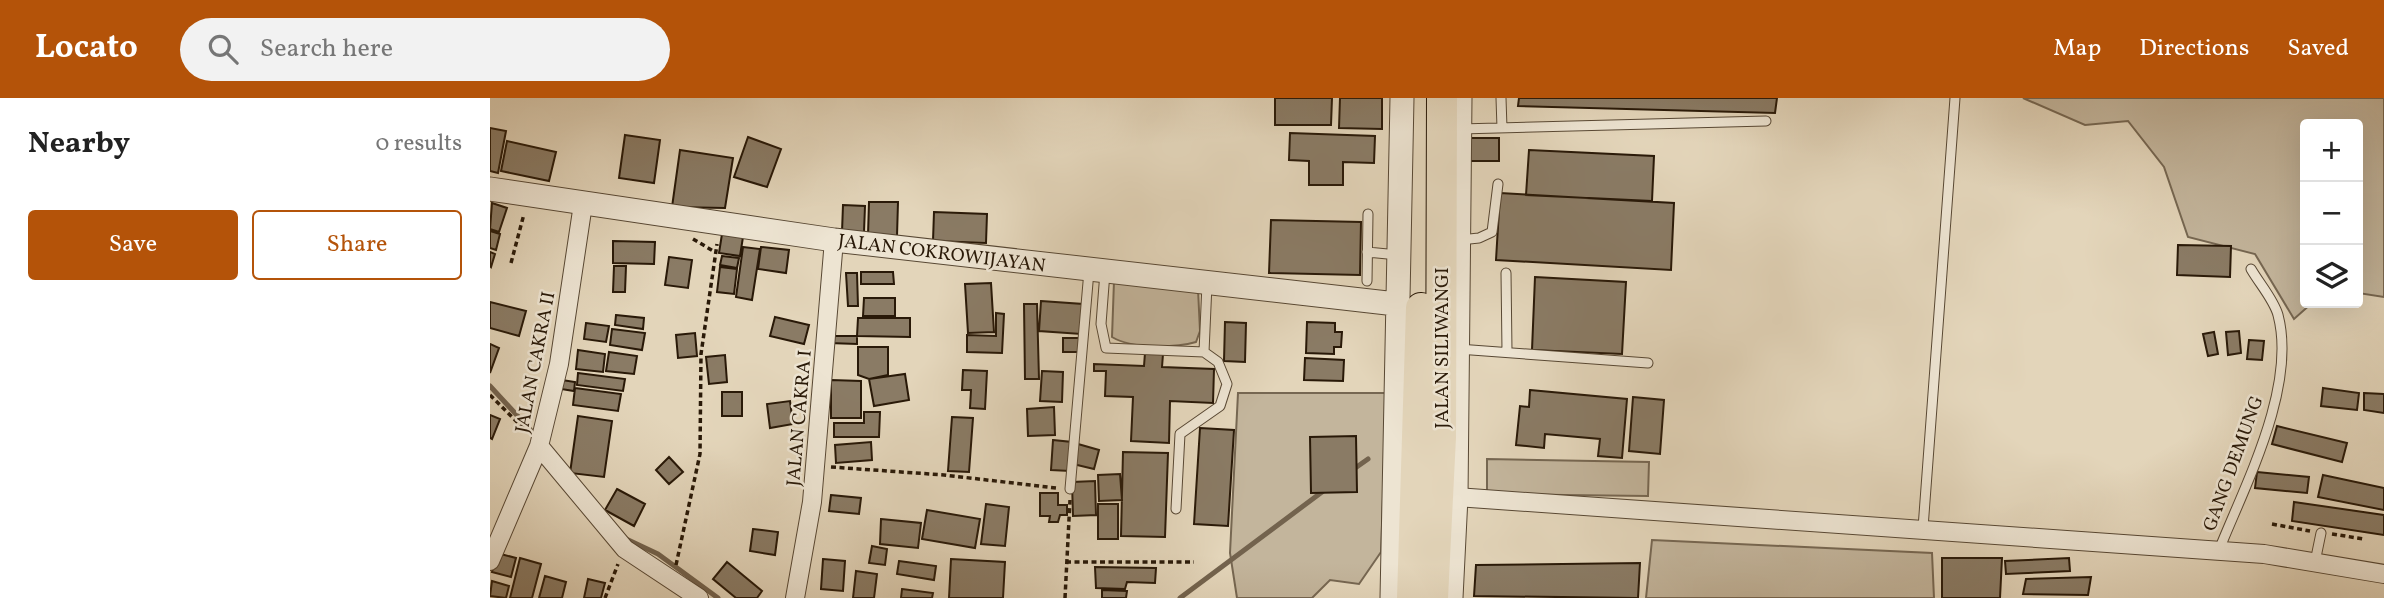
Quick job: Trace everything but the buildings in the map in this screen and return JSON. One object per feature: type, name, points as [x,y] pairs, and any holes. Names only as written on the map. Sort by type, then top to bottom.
[{"type":"highway","name":"JALAN SILIWANGI","points":[[1412,598],[1424,98]]},
{"type":"highway","name":"JALAN SILIWANGI","points":[[1433,598],[1441,437],[1449,349],[1451,129],[1443,98]]},
{"type":"street","points":[[1392,598],[1402,98]]},
{"type":"street","points":[[1451,598],[1456,497],[1449,349],[1459,240],[1451,129],[1460,98]]},
{"type":"street","name":"JALAN COKROWIJAYAN","points":[[490,189],[834,240],[1396,304]]},
{"type":"street","name":"JALAN CAKRA II","points":[[490,561],[540,443],[566,322],[583,204]]},
{"type":"street","name":"JALAN CAKRA I","points":[[795,598],[807,536],[834,240]]},
{"type":"street","points":[[540,443],[625,549],[699,598]]},
{"type":"street","points":[[1456,497],[2219,551],[2315,562],[2384,574]]},
{"type":"lane","points":[[1501,98],[1503,128]]},
{"type":"lane","points":[[1923,528],[1955,98]]},
{"type":"lane","points":[[1451,129],[1766,121]]},
{"type":"lane","points":[[1459,240],[1479,238],[1492,232],[1499,184]]},
{"type":"lane","points":[[1367,281],[1368,214]]},
{"type":"lane","points":[[1367,252],[1398,255]]},
{"type":"lane","name":"GANG DEMUNG","points":[[2219,551],[2260,448],[2277,392],[2281,358],[2278,314],[2251,269]]},
{"type":"lane","points":[[1097,271],[1101,324],[1106,348],[1204,352],[1218,362],[1227,384],[1220,407],[1180,434],[1176,509]]},
{"type":"lane","points":[[1070,489],[1097,271]]},
{"type":"lane","points":[[1506,273],[1507,351]]},
{"type":"lane","points":[[1204,352],[1206,282]]},
{"type":"lane","points":[[1449,349],[1648,363]]},
{"type":"lane","points":[[2315,562],[2321,533]]},
{"type":"path","points":[[511,263],[529,195]]},
{"type":"path","points":[[673,573],[682,547],[700,454],[701,354],[721,224]]},
{"type":"path","points":[[490,396],[540,443]]},
{"type":"path","points":[[814,467],[944,475],[1070,489],[1065,598]]},
{"type":"path","points":[[2272,524],[2364,539]]},
{"type":"path","points":[[605,598],[625,549]]},
{"type":"path","points":[[1066,562],[1194,562]]},
{"type":"shaded area","points":[[2023,98],[2384,98],[2384,297],[2363,294],[2363,119],[2300,119],[2300,308],[2306,308],[2294,319],[2255,254],[2188,237],[2164,167],[2128,121],[2085,125]]},
{"type":"shaded area","points":[[1114,281],[1198,289],[1200,331],[1196,342],[1153,346],[1130,344],[1112,337]]},
{"type":"shaded area","points":[[1238,393],[1387,393],[1381,552],[1359,584],[1330,580],[1312,598],[1237,598],[1230,553]]},
{"type":"shaded area","points":[[1487,459],[1649,462],[1648,496],[1487,494]]},
{"type":"shaded area","points":[[1652,540],[1932,553],[1934,598],[1646,598]]},
{"type":"waterway","points":[[490,386],[536,436]]},
{"type":"waterway","points":[[1351,471],[1368,459]]},
{"type":"waterway","points":[[1180,598],[1326,489]]},
{"type":"waterway","points":[[624,538],[658,554],[718,598]]}]
